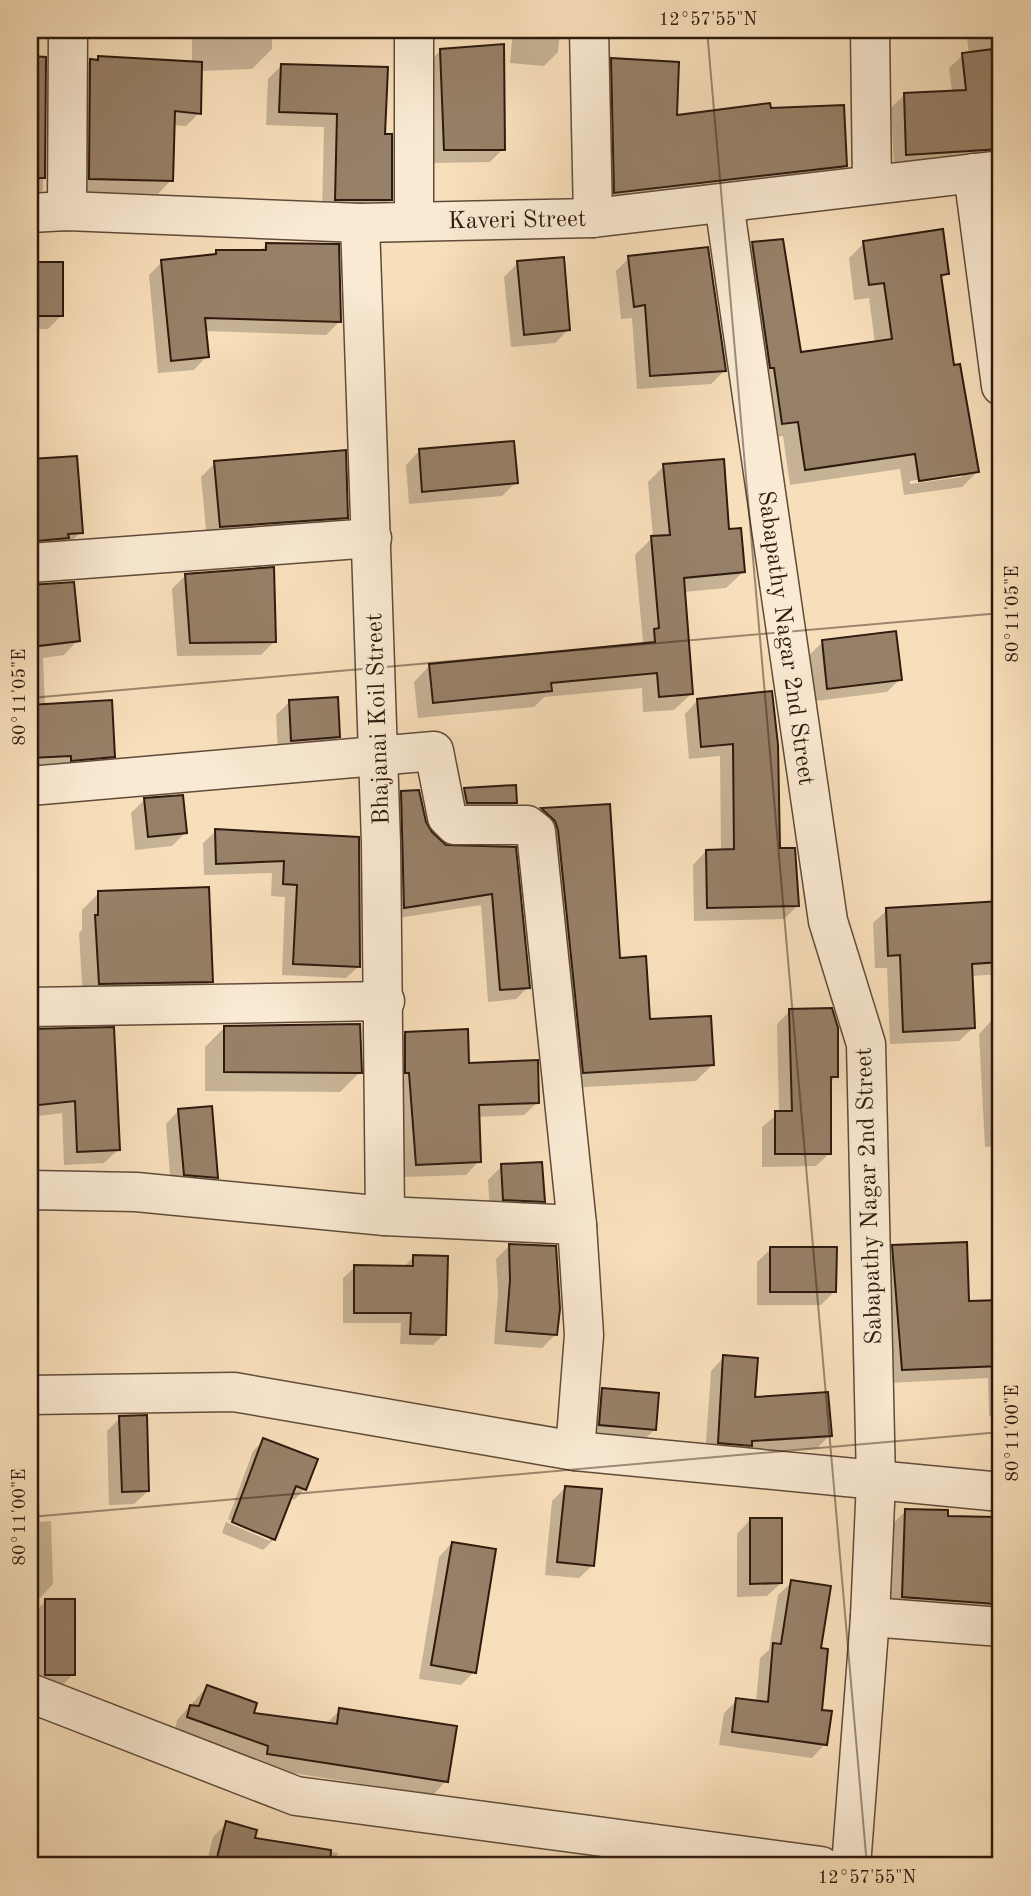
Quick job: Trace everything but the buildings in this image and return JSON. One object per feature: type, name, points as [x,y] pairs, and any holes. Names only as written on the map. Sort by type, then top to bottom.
[{"type":"street","points":[[48,212],[68,30]]},
{"type":"street","points":[[414,30],[414,221]]},
{"type":"street","points":[[589,30],[593,218]]},
{"type":"street","points":[[870,30],[872,184]]},
{"type":"street","points":[[987,172],[1001,386]]},
{"type":"street","name":"Kaveri Street","points":[[48,212],[360,223],[593,218],[987,172]]},
{"type":"street","name":"Sabapathy Nagar 2nd Street","points":[[724,203],[828,921],[866,1044],[876,1481],[870,1617],[850,1866]]},
{"type":"street","name":"Bhajanai Koil Street","points":[[360,223],[385,1001],[384,1216]]},
{"type":"street","points":[[30,563],[372,538]]},
{"type":"street","points":[[30,786],[434,751],[447,817],[455,825],[527,825],[536,832],[577,1226],[584,1335],[575,1451]]},
{"type":"street","points":[[30,1007],[385,1001]]},
{"type":"street","points":[[30,1190],[136,1192],[384,1216],[577,1226]]},
{"type":"street","points":[[30,1395],[234,1392],[575,1451],[1001,1492]]},
{"type":"street","points":[[870,1617],[1001,1627]]},
{"type":"street","points":[[30,1693],[296,1796],[596,1851],[821,1866]]}]
